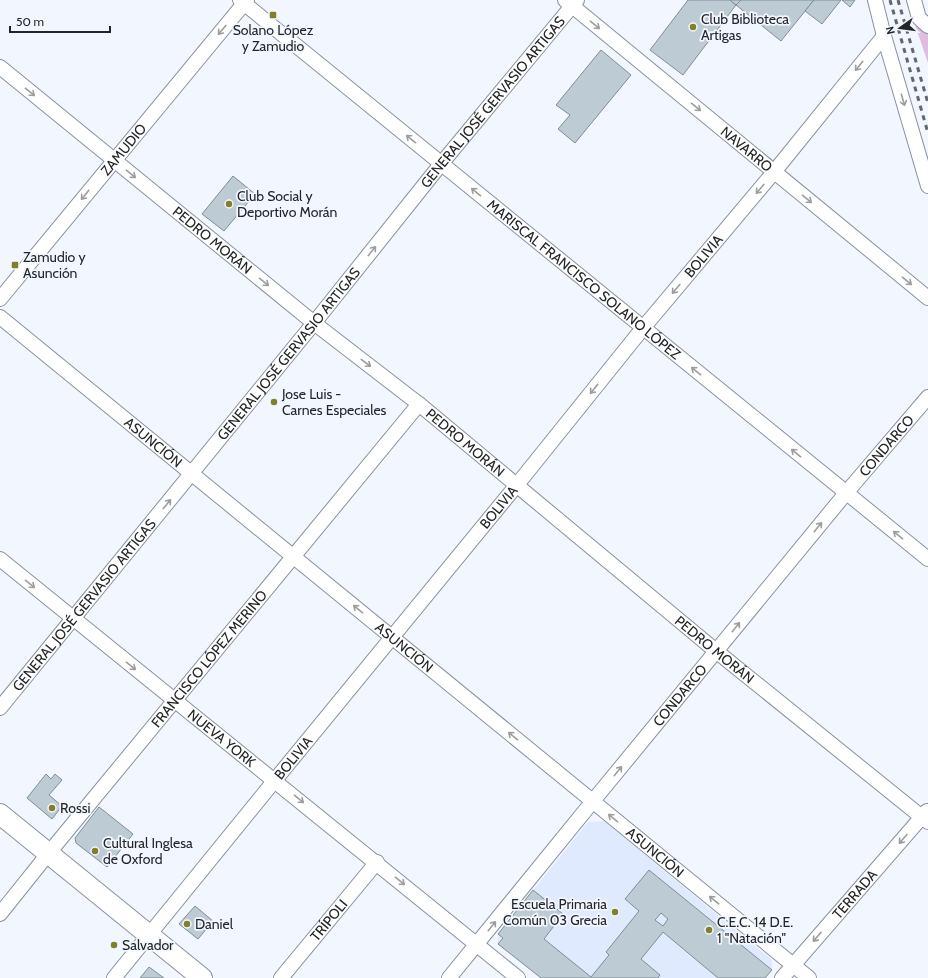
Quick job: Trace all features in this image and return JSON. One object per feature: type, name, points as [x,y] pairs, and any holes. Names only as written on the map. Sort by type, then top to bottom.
[{"type":"main road","points":[[0,814],[202,978]]},
{"type":"street","points":[[875,0],[884,36],[928,186]]},
{"type":"street","points":[[914,0],[920,18],[928,26]]},
{"type":"street","name":"ZAMUDIO","points":[[0,299],[244,1]]},
{"type":"street","name":"MARISCAL FRANCISCO SOLANO LÓPEZ","points":[[244,1],[846,494],[928,559]]},
{"type":"street","name":"GENERAL JOSÉ GERVASIO ARTIGAS","points":[[0,708],[192,474],[571,2]]},
{"type":"street","name":"NAVARRO","points":[[571,2],[774,172],[928,298]]},
{"type":"street","name":"BOLIVIA","points":[[114,978],[274,780],[516,486],[643,328],[774,172],[884,36]]},
{"type":"street","name":"PEDRO MORÁN","points":[[0,67],[314,323],[420,404],[516,486],[716,651],[926,816]]},
{"type":"street","name":"ASUNCIÓN","points":[[0,317],[809,978]]},
{"type":"street","name":"CONDARCO","points":[[449,978],[592,801],[928,397]]},
{"type":"street","name":"FRANCISCO LÓPEZ MERINO","points":[[0,914],[420,404]]},
{"type":"street","name":"NUEVA YORK","points":[[0,559],[518,978]]},
{"type":"street","name":"TERRADA","points":[[782,978],[926,816]]},
{"type":"street","name":"TRÍPOLI","points":[[281,978],[376,862]]},
{"type":"shaded area","points":[[914,22],[928,33],[928,63]]},
{"type":"shaded area","name":"Escuela Primaria Común 03 Grecia","points":[[604,821],[772,960],[772,970],[765,978],[541,978],[498,944],[498,934],[588,822]]},
{"type":"building","name":"Club Biblioteca Artigas","points":[[688,0],[730,0],[736,5],[683,75],[650,50]]},
{"type":"building","points":[[730,0],[741,0],[736,5]]},
{"type":"building","points":[[741,0],[814,0],[781,41],[736,5]]},
{"type":"building","points":[[814,0],[841,0],[822,24],[805,11]]},
{"type":"building","points":[[842,0],[855,0],[850,7]]},
{"type":"building","points":[[601,50],[631,75],[575,143],[558,129],[570,115],[556,105]]},
{"type":"building","name":"Club Social y Deportivo Morán","points":[[233,176],[255,194],[224,231],[202,214]]},
{"type":"building","points":[[46,774],[51,779],[55,774],[62,780],[49,795],[62,806],[52,819],[27,798]]},
{"type":"building","points":[[99,807],[133,834],[107,867],[76,843],[75,838]]},
{"type":"building","points":[[649,870],[772,970],[765,978],[718,978],[663,932],[641,959],[660,975],[658,978],[541,978],[498,944],[503,938],[498,934],[533,890],[563,914],[544,939],[591,977],[609,955],[606,952],[639,911],[625,899]],"holes":[[[661,913],[668,919],[663,926],[655,920]]]},
{"type":"building","points":[[195,906],[213,921],[198,939],[179,924]]},
{"type":"building","points":[[149,967],[164,978],[140,978]]},
{"type":"railway","points":[[890,0],[928,133]]},
{"type":"railway","points":[[898,0],[928,103]]},
{"type":"place","name":"Solano López y Zamudio","points":[[273,15]]},
{"type":"place","name":"Club Biblioteca Artigas","points":[[693,27]]},
{"type":"place","name":"Club Social y Deportivo Morán","points":[[229,204]]},
{"type":"place","name":"Zamudio y Asunción","points":[[15,265]]},
{"type":"place","name":"Jose Luis - Carnes Especiales","points":[[274,402]]},
{"type":"place","name":"Rossi","points":[[52,808]]},
{"type":"place","name":"Cultural Inglesa de Oxford","points":[[95,851]]},
{"type":"place","name":"Escuela Primaria Común 03 Grecia","points":[[615,912]]},
{"type":"place","name":"Daniel","points":[[187,924]]},
{"type":"place","name":"C.E.C. 14 D.E. 1 \"Natación\"","points":[[709,930]]},
{"type":"place","name":"Salvador","points":[[114,945]]}]
